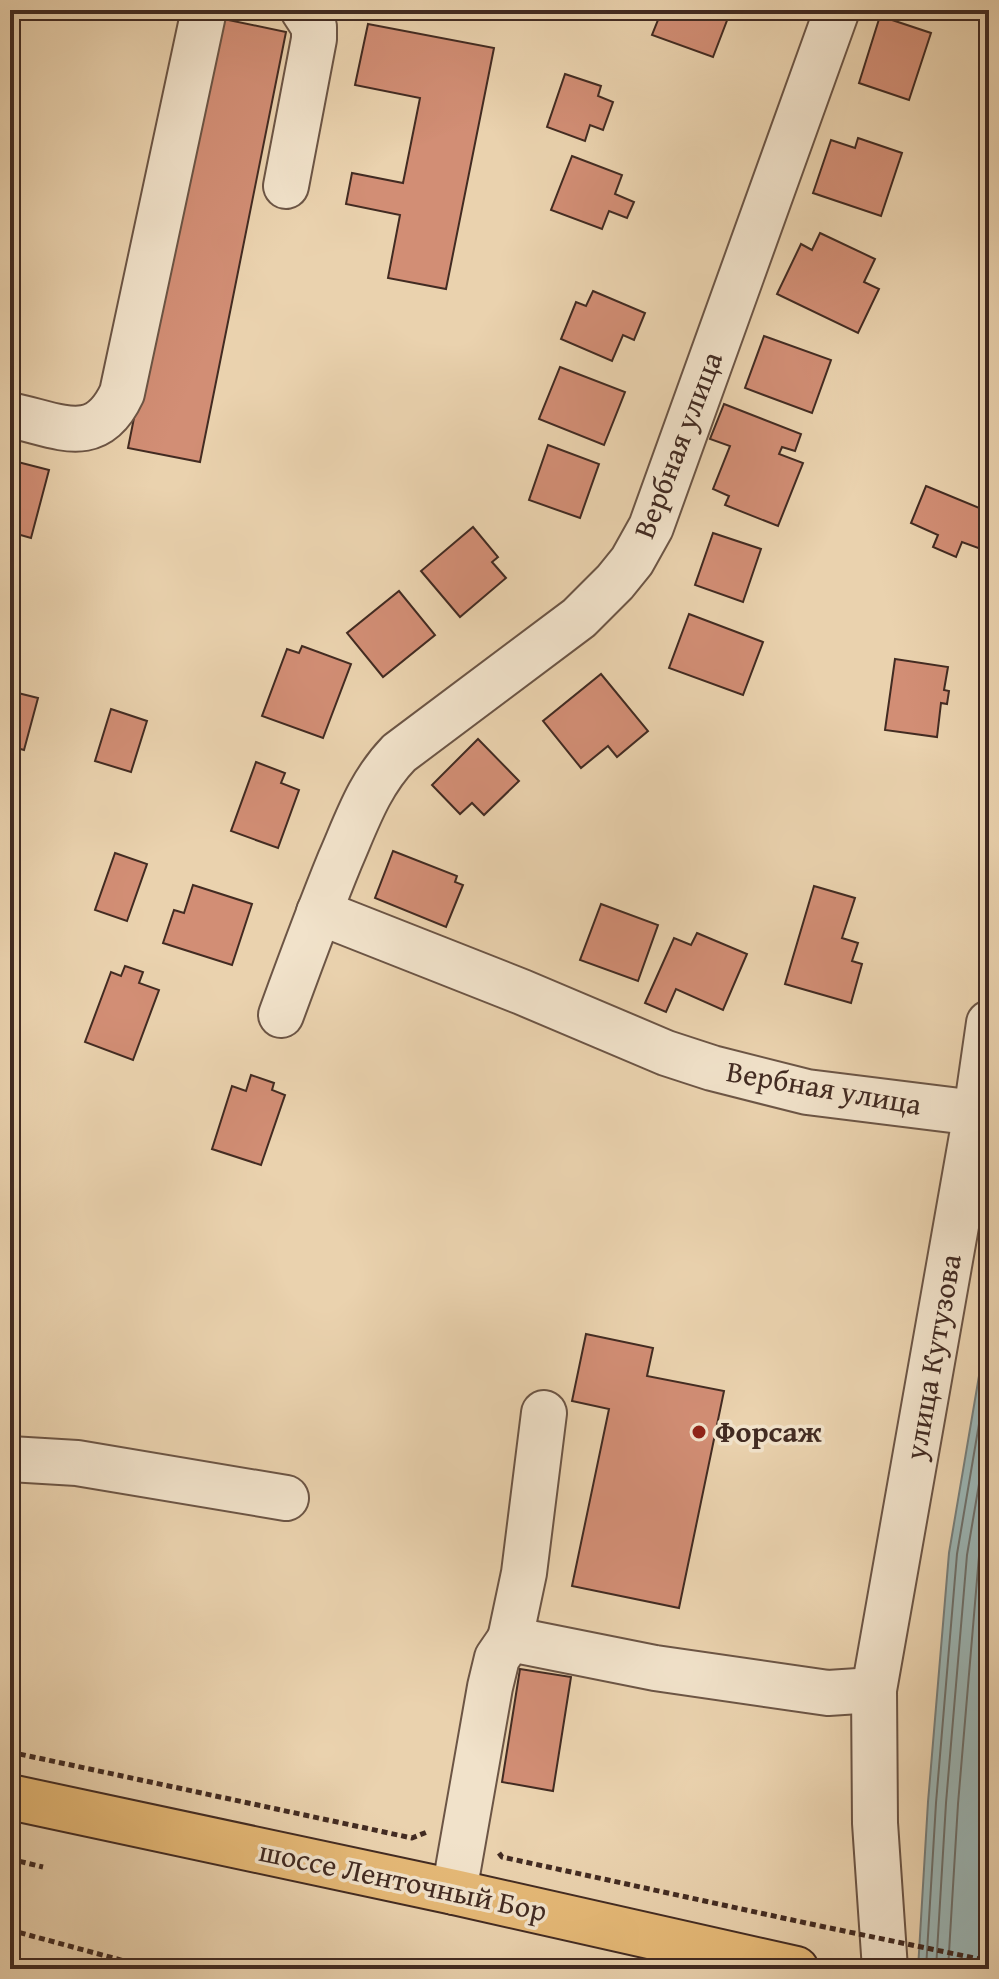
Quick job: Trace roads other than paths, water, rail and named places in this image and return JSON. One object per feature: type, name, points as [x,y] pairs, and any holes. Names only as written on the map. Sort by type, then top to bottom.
[{"type":"highway","name":"шоссе Ленточный Бор","points":[[10,1797],[796,1969]]},
{"type":"street","points":[[10,415],[73,429],[90,428],[103,422],[114,411],[122,393],[204,10]]},
{"type":"street","points":[[286,186],[314,39],[314,27],[303,10]]},
{"type":"street","name":"Вербная улица","points":[[281,1015],[369,791],[382,771],[399,753],[579,618],[632,561],[651,527],[837,10]]},
{"type":"street","name":"Вербная улица","points":[[319,912],[666,1053],[712,1068],[807,1092],[976,1113]]},
{"type":"street","name":"улица Кутузова","points":[[885,1969],[875,1823],[874,1690],[976,1113],[989,1023]]},
{"type":"street","points":[[454,1892],[490,1687],[497,1658],[510,1639],[524,1573],[544,1413]]},
{"type":"street","points":[[10,1459],[77,1463],[286,1498]]},
{"type":"street","points":[[510,1639],[655,1668],[828,1693],[874,1690]]},
{"type":"water","points":[[989,1317],[989,1969],[918,1969],[928,1802],[949,1553]]},
{"type":"place","name":"Форсаж","points":[[699,1432]]}]
